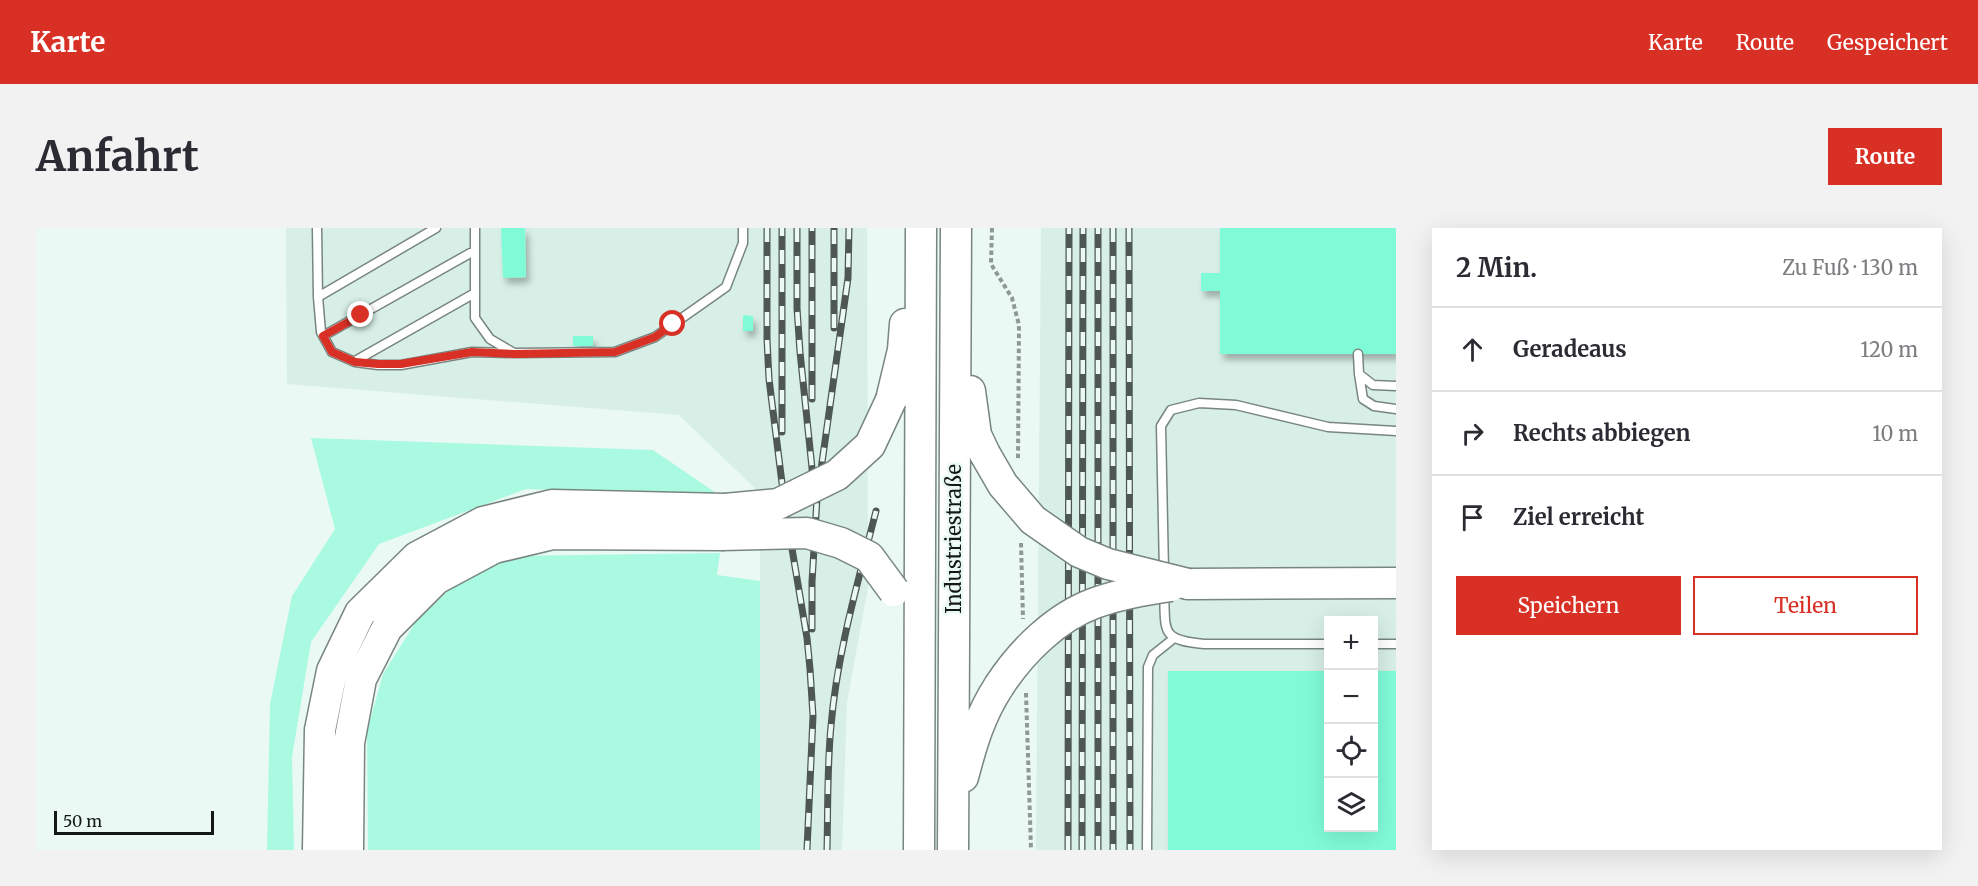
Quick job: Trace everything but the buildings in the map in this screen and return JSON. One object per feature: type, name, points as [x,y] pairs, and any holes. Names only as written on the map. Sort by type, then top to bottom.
[{"type":"highway","points":[[348,850],[349,743],[361,679],[387,628],[436,579],[494,548],[553,534],[723,522],[778,504],[837,475],[870,445],[891,400],[903,350],[911,228]]},
{"type":"highway","name":"Industriestraße","points":[[919,850],[921,228]]},
{"type":"highway","points":[[956,232],[976,435],[1003,485],[1033,520],[1079,552],[1108,564],[1188,584]]},
{"type":"highway","name":"Industriestraße","points":[[953,850],[956,232]]},
{"type":"highway","points":[[318,850],[321,730],[332,671],[360,613],[417,556],[483,522],[552,505],[807,533],[841,543],[869,557],[894,591],[901,612],[919,795]]},
{"type":"highway","points":[[953,815],[971,747],[985,707],[1012,665],[1062,620],[1082,609],[1128,593],[1188,584],[1396,582]]},
{"type":"lane","points":[[317,228],[318,297],[323,336],[332,352],[355,362],[378,364],[401,364],[472,352],[515,354],[615,352],[655,337],[726,287],[743,243],[743,228]]},
{"type":"lane","points":[[318,297],[436,228]]},
{"type":"lane","points":[[475,228],[475,318],[490,339],[515,354]]},
{"type":"lane","points":[[323,336],[474,251]]},
{"type":"lane","points":[[355,362],[475,293]]},
{"type":"lane","points":[[1358,354],[1363,399],[1374,406],[1396,408]]},
{"type":"lane","points":[[1359,374],[1373,385],[1396,386]]},
{"type":"lane","points":[[1324,644],[1204,644],[1173,639],[1166,630],[1161,426],[1171,410],[1199,403],[1236,405],[1328,427],[1396,431]]},
{"type":"lane","points":[[1147,850],[1148,667],[1153,655],[1173,639]]},
{"type":"lane","points":[[1378,644],[1396,644]]},
{"type":"path","points":[[992,228],[991,264],[1012,298],[1018,325],[1018,468]]},
{"type":"shaded area","points":[[286,228],[867,228],[868,587],[847,702],[842,850],[760,850],[760,493],[679,415],[287,384]]},
{"type":"shaded area","points":[[1041,228],[1396,228],[1396,850],[1036,850]]},
{"type":"green space","points":[[311,438],[653,450],[719,495],[526,489],[379,544],[311,642],[292,757],[294,850],[267,850],[270,704],[292,596],[335,529]]},
{"type":"green space","points":[[720,553],[717,575],[760,581],[760,850],[368,850],[367,731],[383,674],[415,623],[454,585],[508,556]]},
{"type":"railway","points":[[767,228],[769,379],[785,507],[810,669],[813,716],[807,850]]},
{"type":"railway","points":[[782,228],[782,432]]},
{"type":"railway","points":[[797,228],[797,308],[812,486]]},
{"type":"railway","points":[[812,228],[812,399]]},
{"type":"railway","points":[[834,228],[834,328]]},
{"type":"railway","points":[[812,629],[817,498],[848,278],[849,228]]},
{"type":"railway","points":[[1068,850],[1069,228]]},
{"type":"railway","points":[[1082,850],[1083,228]]},
{"type":"railway","points":[[1098,228],[1098,850]]},
{"type":"railway","points":[[1113,228],[1113,850]]},
{"type":"railway","points":[[1129,228],[1130,850]]},
{"type":"railway","points":[[827,850],[829,757],[834,699],[849,618],[876,511]]},
{"type":"route","points":[[361,315],[323,336],[332,352],[355,362],[378,364],[401,364],[472,352],[515,354],[615,352],[655,337],[673,324]]}]
